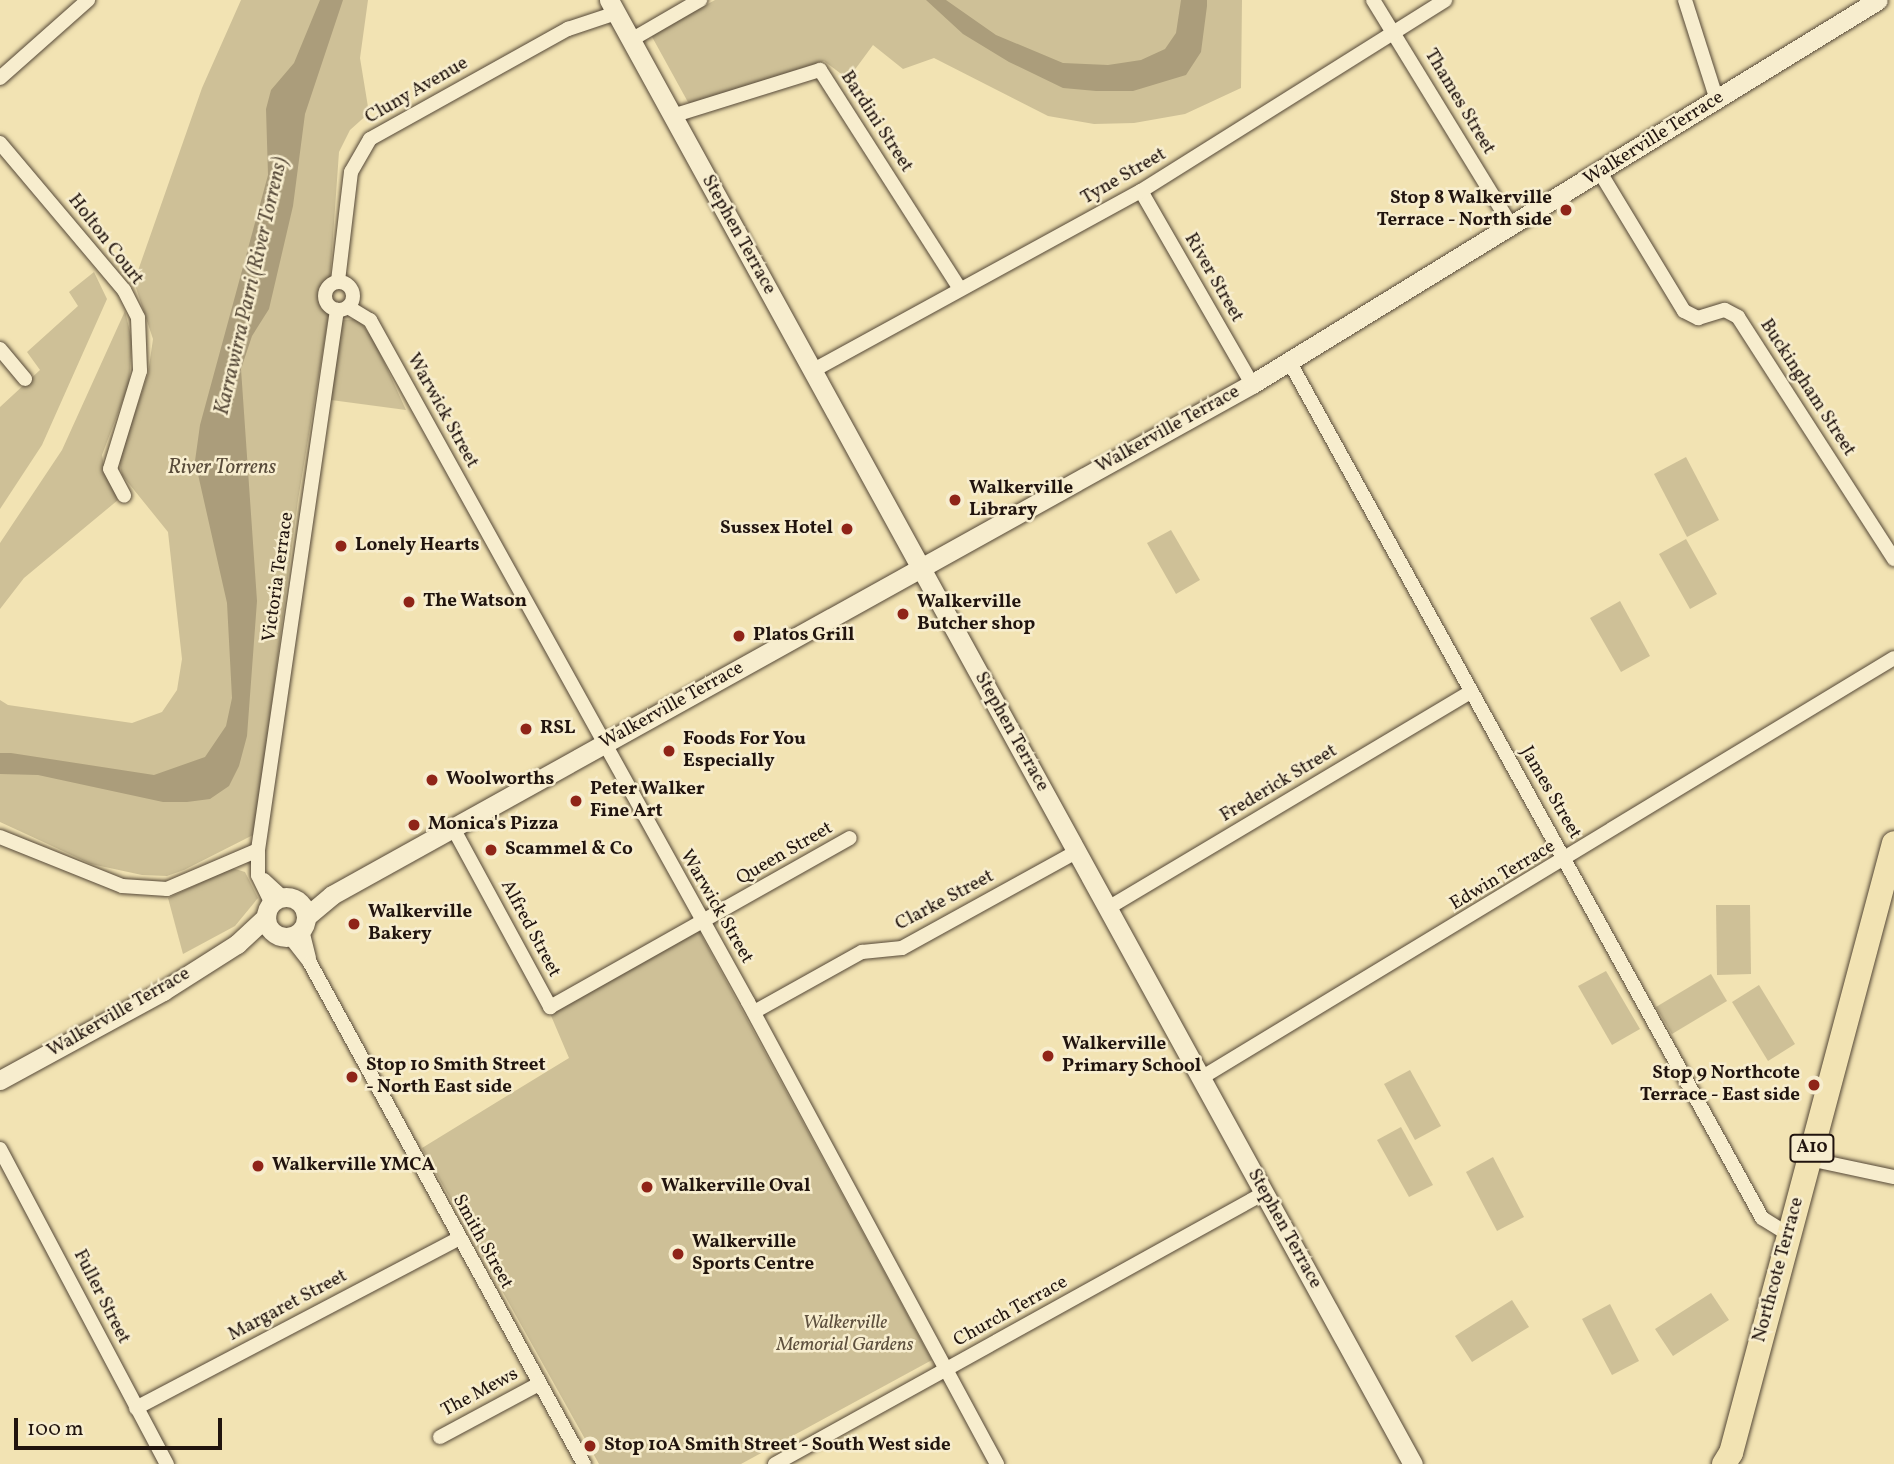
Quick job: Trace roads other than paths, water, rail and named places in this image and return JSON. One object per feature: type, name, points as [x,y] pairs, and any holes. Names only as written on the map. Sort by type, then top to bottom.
[{"type":"highway","name":"Northcote Terrace","points":[[1729,1460],[1894,843]]},
{"type":"street","points":[[0,78],[88,0]]},
{"type":"street","points":[[631,40],[701,0]]},
{"type":"street","name":"Thames Street","points":[[1373,0],[1511,225]]},
{"type":"street","name":"Tyne Street","points":[[812,371],[1141,191],[1446,0]]},
{"type":"street","points":[[1685,0],[1717,100]]},
{"type":"street","name":"Walkerville Terrace","points":[[0,1080],[163,991],[237,944],[332,895],[1252,384],[1511,225],[1601,174],[1878,0]]},
{"type":"street","name":"Stephen Terrace","points":[[612,6],[1413,1464]]},
{"type":"street","name":"Cluny Avenue","points":[[343,308],[328,304],[325,295],[338,281],[351,172],[370,139],[612,6]]},
{"type":"street","name":"Bardini Street","points":[[672,116],[820,70],[960,289]]},
{"type":"street","name":"Holton Court","points":[[0,143],[124,290],[138,318],[140,370],[110,469],[124,495]]},
{"type":"street","name":"Buckingham Street","points":[[1601,174],[1684,311],[1698,318],[1725,310],[1738,317],[1894,559]]},
{"type":"street","name":"River Street","points":[[1141,191],[1252,384]]},
{"type":"street","points":[[338,281],[353,292],[343,308]]},
{"type":"street","name":"Warwick Street","points":[[343,308],[370,320],[754,1012],[997,1464]]},
{"type":"street","name":"Victoria Terrace","points":[[286,917],[258,874],[258,850],[343,308]]},
{"type":"street","points":[[0,349],[26,379]]},
{"type":"street","name":"James Street","points":[[1289,361],[1762,1218],[1788,1234]]},
{"type":"street","name":"Edwin Terrace","points":[[1201,1078],[1566,861],[1894,658]]},
{"type":"street","name":"Frederick Street","points":[[1108,908],[1471,692]]},
{"type":"street","name":"Alfred Street","points":[[453,828],[550,1007],[703,924]]},
{"type":"street","points":[[0,837],[122,886],[167,889],[258,850]]},
{"type":"street","name":"Queen Street","points":[[703,924],[850,838]]},
{"type":"street","name":"Clarke Street","points":[[754,1012],[862,952],[902,947],[1076,852]]},
{"type":"street","name":"Smith Street","points":[[286,917],[458,1239],[584,1464]]},
{"type":"street","name":"Fuller Street","points":[[0,1151],[167,1464]]},
{"type":"street","points":[[1809,1159],[1894,1177]]},
{"type":"street","name":"Church Terrace","points":[[775,1464],[1264,1194]]},
{"type":"street","name":"Margaret Street","points":[[136,1408],[458,1239]]},
{"type":"street","name":"The Mews","points":[[440,1437],[539,1384]]},
{"type":"water","name":"River Torrens","points":[[320,0],[343,0],[305,114],[293,206],[269,309],[252,336],[241,369],[257,601],[247,736],[239,766],[229,786],[210,799],[187,802],[163,802],[38,775],[0,774],[0,753],[11,753],[154,775],[205,757],[226,726],[232,698],[227,603],[195,461],[200,425],[268,175],[266,109],[271,90],[294,63]]},
{"type":"water","points":[[926,0],[946,0],[996,35],[1063,63],[1108,65],[1141,60],[1165,49],[1176,33],[1181,0],[1207,0],[1207,6],[1201,52],[1186,75],[1133,91],[1096,91],[1063,88],[1009,62],[963,34]]},
{"type":"place","name":"Stop 8 Walkerville Terrace - North side","points":[[1566,210]]},
{"type":"place","name":"Walkerville Library","points":[[955,500]]},
{"type":"place","name":"Sussex Hotel","points":[[847,529]]},
{"type":"place","name":"Lonely Hearts","points":[[341,546]]},
{"type":"place","name":"The Watson","points":[[409,602]]},
{"type":"place","name":"Walkerville Butcher shop","points":[[903,614]]},
{"type":"place","name":"Platos Grill","points":[[739,636]]},
{"type":"place","name":"RSL","points":[[526,729]]},
{"type":"place","name":"Foods For You Especially","points":[[669,751]]},
{"type":"place","name":"Woolworths","points":[[432,780]]},
{"type":"place","name":"Peter Walker Fine Art","points":[[576,801]]},
{"type":"place","name":"Monica's Pizza","points":[[414,825]]},
{"type":"place","name":"Scammel & Co","points":[[491,850]]},
{"type":"place","name":"Walkerville Bakery","points":[[354,924]]},
{"type":"place","name":"Walkerville Primary School","points":[[1048,1056]]},
{"type":"place","name":"Stop 10 Smith Street - North East side","points":[[352,1077]]},
{"type":"place","name":"Stop 9 Northcote Terrace - East side","points":[[1814,1085]]},
{"type":"place","name":"Walkerville YMCA","points":[[258,1166]]},
{"type":"place","name":"Walkerville Oval","points":[[647,1187]]},
{"type":"place","name":"Walkerville Sports Centre","points":[[678,1254]]},
{"type":"place","name":"Stop 10A Smith Street - South West side","points":[[590,1446]]},
{"type":"water label","name":"Karrawirra Parri (River Torrens)","points":[[252,286]]},
{"type":"park label","name":"Walkerville Memorial Gardens","points":[[845,1335]]}]
